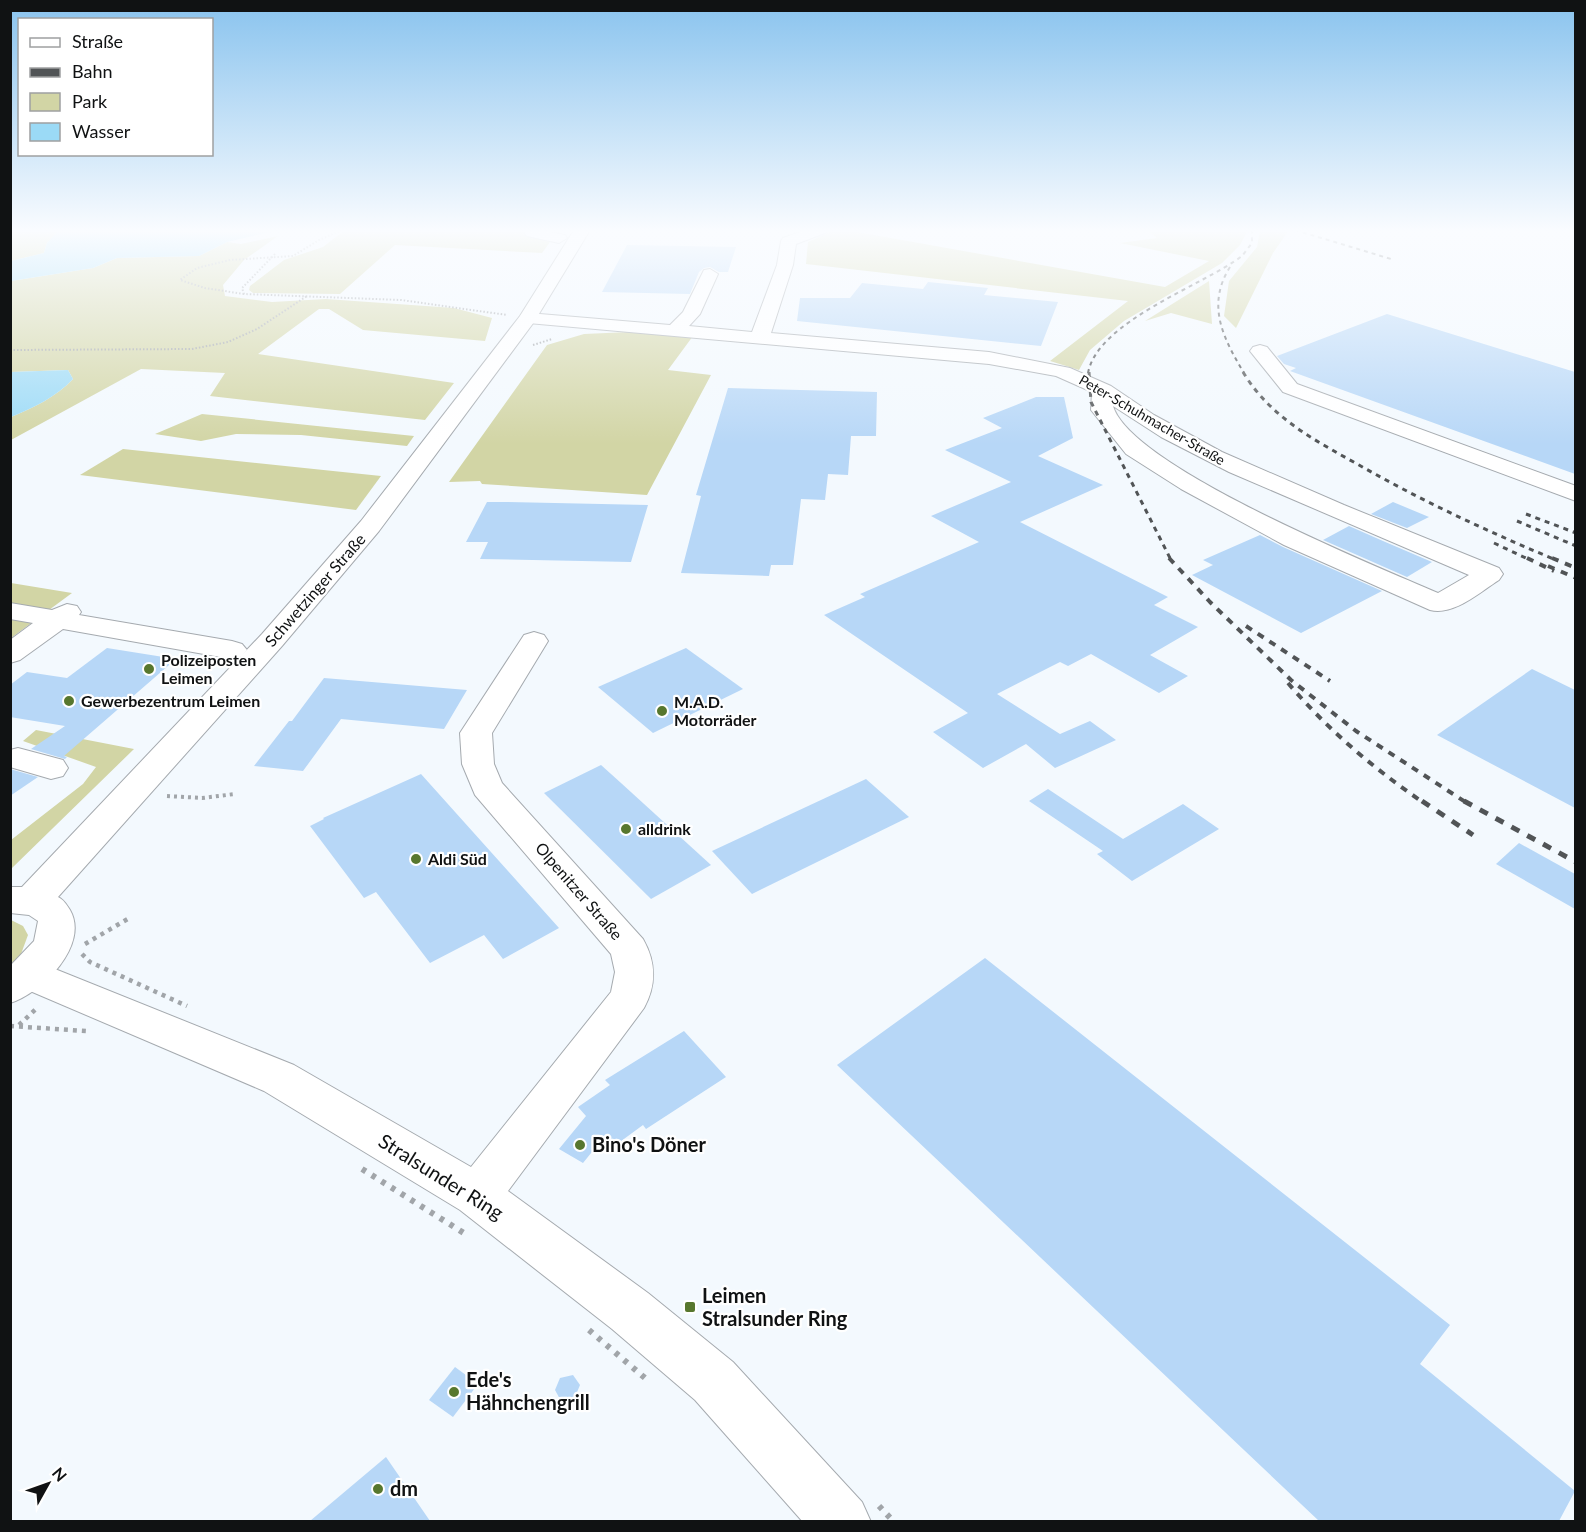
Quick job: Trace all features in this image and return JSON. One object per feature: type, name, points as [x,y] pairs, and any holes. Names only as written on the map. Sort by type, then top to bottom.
[{"type":"main road","name":"Schwetzinger Straße","points":[[21,901],[280,631],[370,525],[528,318],[538,301]]},
{"type":"main road","points":[[675,330],[691,314],[697,301]]},
{"type":"main road","points":[[760,337],[772,301]]},
{"type":"main road","name":"Peter-Schuhmacher-Straße","points":[[528,318],[989,358],[1059,371],[1087,380],[1102,389],[1127,408],[1174,436],[1230,465],[1490,574],[1440,604],[1293,540],[1189,484],[1134,449],[1102,410],[1102,389]]},
{"type":"main road","points":[[1260,351],[1290,388],[1575,494]]},
{"type":"main road","points":[[10,654],[81,602]]},
{"type":"main road","points":[[10,611],[232,650]]},
{"type":"main road","name":"Olpenitzer Straße","points":[[477,1217],[630,997],[634,972],[628,949],[487,787],[478,764],[476,733],[534,641]]},
{"type":"main road","points":[[18,758],[51,768]]},
{"type":"main road","points":[[20,980],[53,945],[57,926],[50,910],[21,901]]},
{"type":"main road","name":"Stralsunder Ring","points":[[20,980],[279,1078],[477,1217],[630,1311],[714,1381],[842,1521]]},
{"type":"path","points":[[10,350],[192,349],[228,342],[256,329],[299,301]]},
{"type":"path","points":[[399,301],[456,306],[528,318]]},
{"type":"path","points":[[167,796],[202,798],[235,794]]},
{"type":"path","points":[[79,948],[130,917]]},
{"type":"path","points":[[10,1026],[19,1024],[90,1031]]},
{"type":"path","points":[[354,1163],[391,1189],[477,1217]]},
{"type":"path","points":[[584,1326],[655,1386]]},
{"type":"green space","points":[[11,301],[361,301],[454,308],[492,318],[485,341],[363,330],[329,309],[319,309],[258,354],[454,383],[425,420],[210,396],[225,373],[141,369],[11,440],[11,417],[44,401],[73,379],[68,370],[11,372]]},
{"type":"green space","points":[[1127,301],[1157,301],[1124,321],[1090,350],[1079,370],[1050,361]]},
{"type":"green space","points":[[1176,301],[1210,301],[1212,324],[1171,313],[1145,321]]},
{"type":"green space","points":[[1226,301],[1249,301],[1236,328],[1224,316]]},
{"type":"green space","points":[[629,332],[693,336],[668,370],[711,375],[647,495],[482,484],[480,481],[449,482],[547,345],[584,334]]},
{"type":"green space","points":[[202,414],[414,436],[407,446],[301,435],[236,434],[201,441],[155,434]]},
{"type":"green space","points":[[123,449],[381,476],[356,510],[80,475]]},
{"type":"green space","points":[[11,583],[72,593],[11,638]]},
{"type":"green space","points":[[36,730],[134,749],[11,869],[11,840],[83,784],[96,767],[23,741]]},
{"type":"green space","points":[[11,920],[23,926],[28,935],[21,954],[11,965]]},
{"type":"water","points":[[68,370],[73,379],[59,391],[28,410],[11,417],[11,372]]},
{"type":"building","points":[[800,301],[1058,302],[1041,346],[797,321]]},
{"type":"building","points":[[1387,314],[1575,372],[1575,474],[1290,371],[1296,368],[1284,364],[1277,356]]},
{"type":"building","points":[[728,388],[877,392],[876,436],[851,436],[848,475],[828,474],[825,500],[801,499],[793,565],[771,565],[769,576],[681,573],[701,496],[696,495]]},
{"type":"building","points":[[1036,397],[1064,397],[1073,438],[1038,456],[1103,485],[1020,522],[1168,597],[1154,605],[1198,627],[1150,655],[1188,676],[1159,693],[1091,654],[1068,666],[1060,662],[997,694],[1060,734],[1090,721],[1116,740],[1055,768],[1026,744],[983,768],[933,732],[968,713],[824,615],[865,597],[860,594],[979,542],[931,516],[1011,482],[945,450],[1002,428],[983,418]]},
{"type":"building","points":[[487,502],[648,505],[631,562],[480,559],[488,542],[466,542]]},
{"type":"building","points":[[1393,502],[1429,517],[1407,528],[1371,514]]},
{"type":"building","points":[[1349,526],[1432,562],[1407,577],[1323,540]]},
{"type":"building","points":[[1260,535],[1382,591],[1301,633],[1192,575],[1213,565],[1203,560]]},
{"type":"building","name":"Gewerbezentrum Leimen","points":[[107,648],[176,659],[64,756],[67,757],[65,759],[31,749],[65,726],[10,717],[10,685],[27,672],[67,678]]},
{"type":"building","name":"M.A.D. Motorräder","points":[[686,648],[743,689],[653,733],[598,687]]},
{"type":"building","points":[[1532,669],[1575,690],[1575,808],[1437,735]]},
{"type":"building","points":[[324,678],[467,690],[444,729],[341,719],[303,771],[254,766]]},
{"type":"building","name":"alldrink","points":[[601,765],[711,865],[651,899],[544,793]]},
{"type":"building","points":[[10,769],[38,777],[10,796]]},
{"type":"building","name":"Aldi Süd","points":[[421,774],[559,928],[503,959],[484,935],[430,963],[376,892],[364,898],[310,826]]},
{"type":"building","points":[[866,779],[909,817],[752,894],[712,851]]},
{"type":"building","points":[[1048,789],[1123,839],[1183,804],[1219,829],[1132,881],[1097,854],[1103,851],[1029,801]]},
{"type":"building","points":[[1519,843],[1575,874],[1575,909],[1496,864]]},
{"type":"building","points":[[985,958],[1450,1325],[1420,1364],[1575,1491],[1559,1521],[1319,1521],[837,1065]]},
{"type":"building","points":[[684,1031],[726,1077],[646,1129],[643,1125],[613,1147],[604,1137],[583,1163],[559,1149],[586,1116],[578,1107],[610,1085],[605,1080]]},
{"type":"building","name":"Ede's Hähnchengrill","points":[[455,1367],[478,1384],[453,1417],[429,1400]]},
{"type":"building","points":[[573,1375],[580,1385],[575,1397],[561,1401],[555,1390],[560,1378]]},
{"type":"building","name":"dm","points":[[386,1457],[430,1521],[310,1521]]},
{"type":"railway","points":[[1088,373],[1096,354],[1111,337],[1162,301]]},
{"type":"railway","points":[[1219,301],[1224,334],[1244,373]]},
{"type":"railway","points":[[1089,372],[1091,402],[1171,560]]},
{"type":"railway","points":[[1243,372],[1266,402],[1280,415],[1326,446],[1431,503],[1556,560]]},
{"type":"railway","points":[[1526,514],[1576,533]]},
{"type":"railway","points":[[1517,521],[1576,546]]},
{"type":"railway","points":[[1494,543],[1530,560]]},
{"type":"railway","points":[[1169,558],[1210,602],[1291,680],[1356,731],[1467,803]]},
{"type":"railway","points":[[1527,558],[1554,571]]},
{"type":"railway","points":[[1552,558],[1576,568]]},
{"type":"railway","points":[[1548,566],[1576,578]]},
{"type":"railway","points":[[1246,626],[1330,681]]},
{"type":"railway","points":[[1288,683],[1352,748],[1424,803]]},
{"type":"railway","points":[[1422,801],[1473,835]]},
{"type":"railway","points":[[1464,801],[1576,862]]},
{"type":"place","name":"Polizeiposten Leimen","points":[[149,669]]},
{"type":"place","name":"Gewerbezentrum Leimen","points":[[69,701]]},
{"type":"place","name":"M.A.D. Motorräder","points":[[662,711]]},
{"type":"place","name":"alldrink","points":[[626,829]]},
{"type":"place","name":"Aldi Süd","points":[[416,859]]},
{"type":"place","name":"Bino's Döner","points":[[580,1145]]},
{"type":"place","name":"Leimen Stralsunder Ring","points":[[690,1307]]},
{"type":"place","name":"Ede's Hähnchengrill","points":[[454,1392]]},
{"type":"place","name":"dm","points":[[378,1489]]}]
